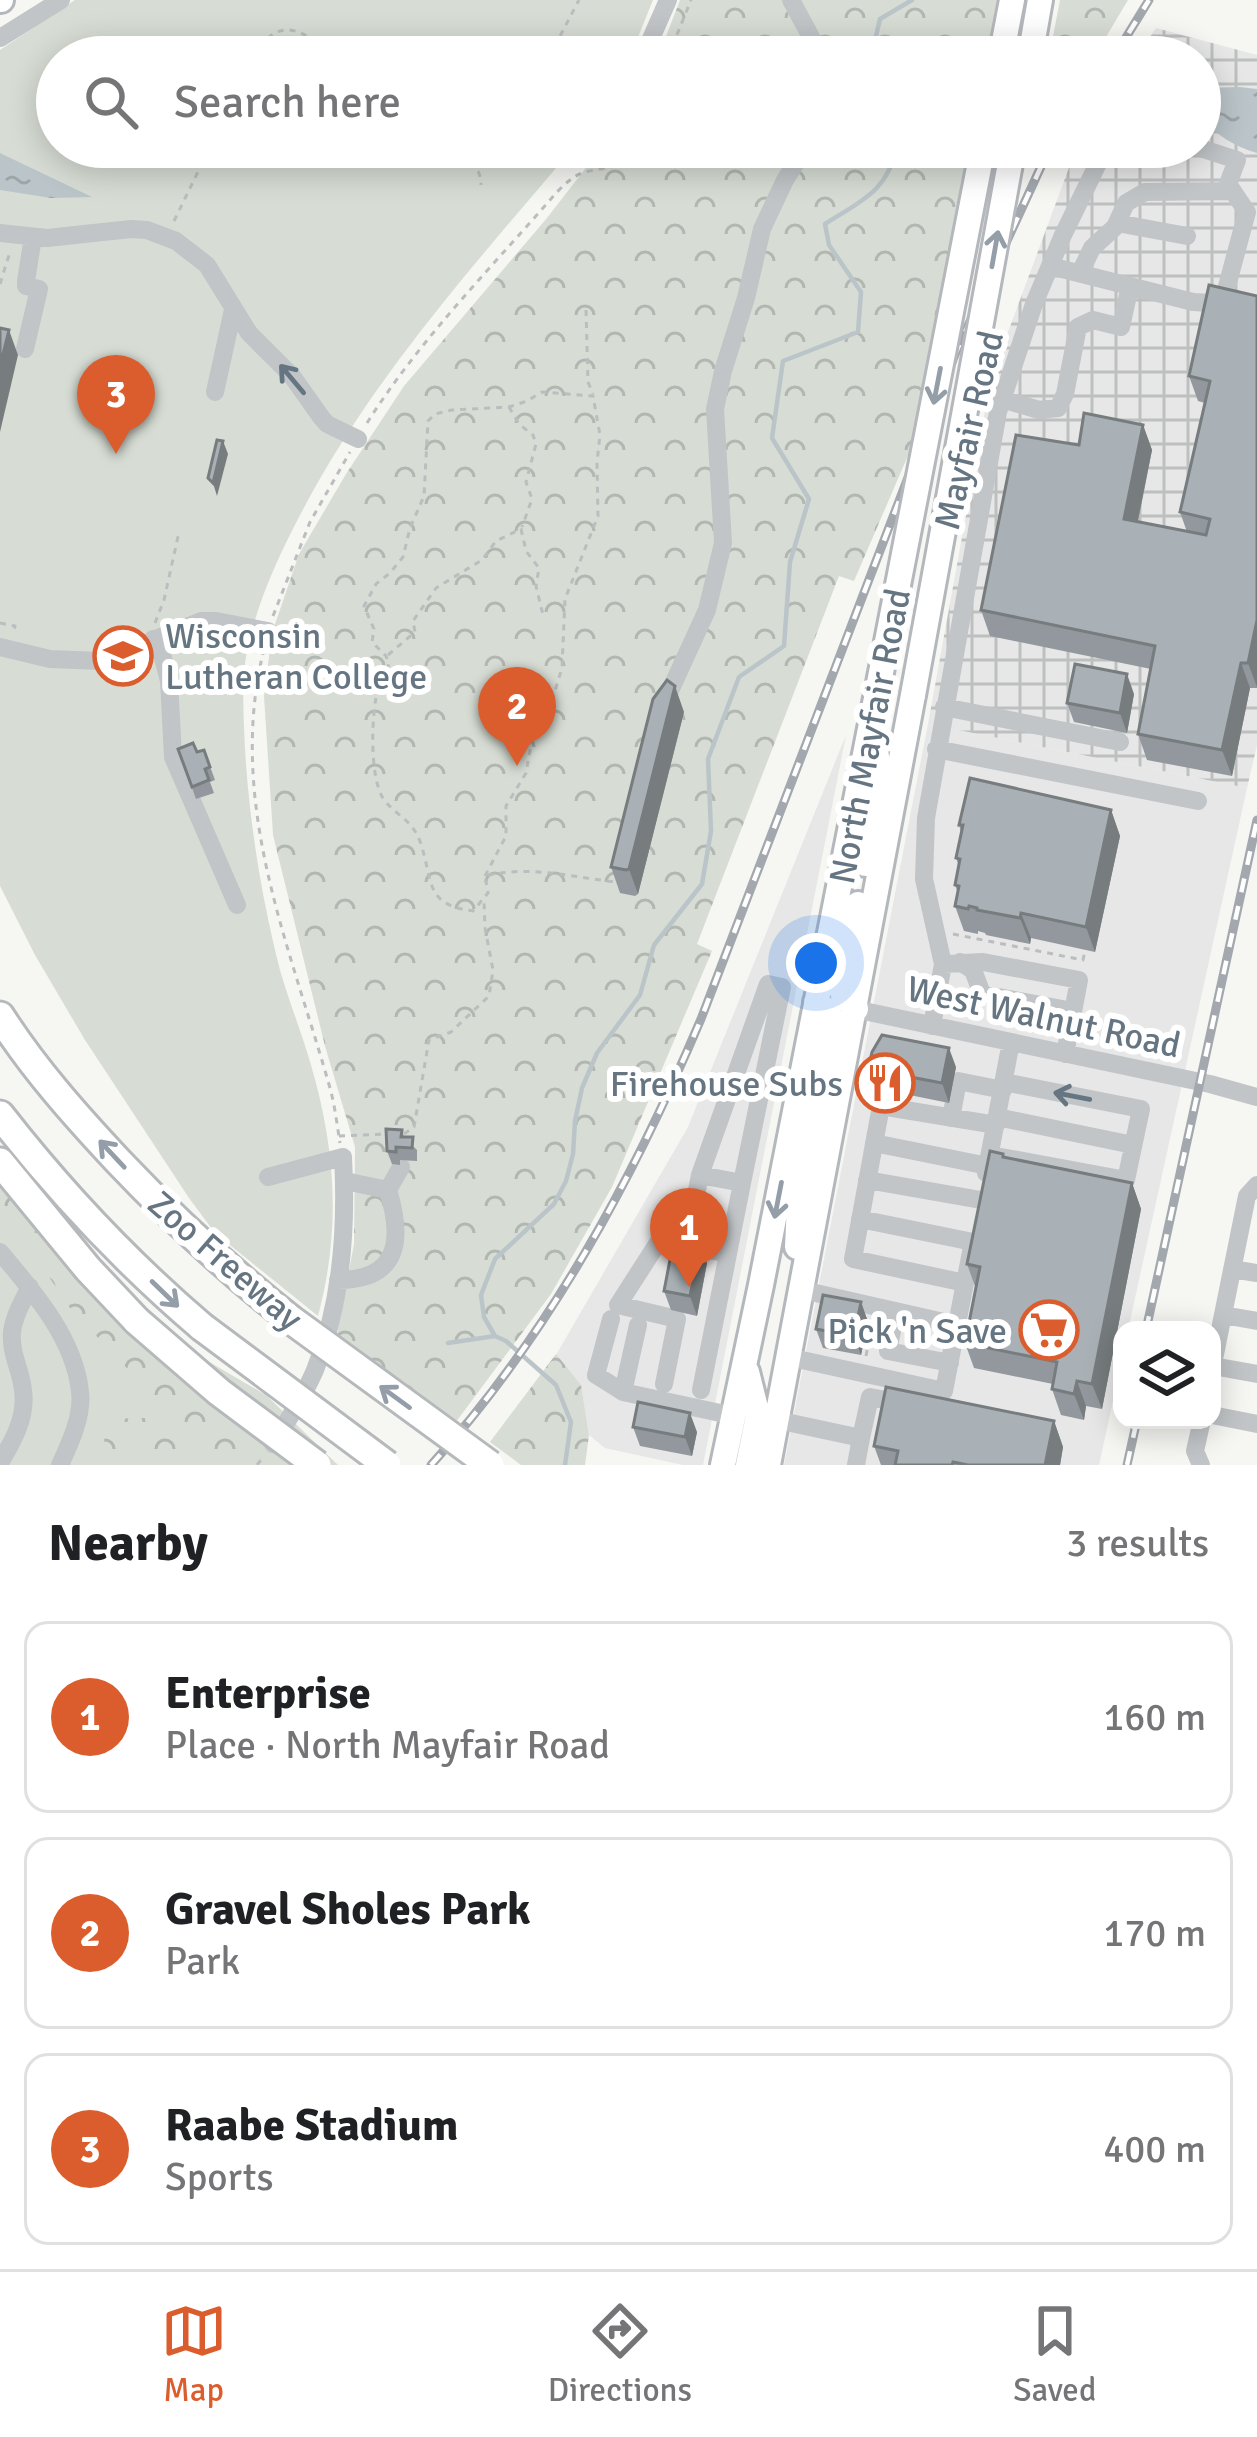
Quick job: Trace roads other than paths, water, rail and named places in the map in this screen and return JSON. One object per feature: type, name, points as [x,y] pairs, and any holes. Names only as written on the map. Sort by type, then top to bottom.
[{"type":"highway","name":"Zoo Freeway","points":[[0,1016],[28,1060],[191,1237],[290,1318],[490,1465]]},
{"type":"highway","name":"Zoo Freeway","points":[[0,1115],[114,1245],[202,1327],[387,1465]]},
{"type":"highway","points":[[0,1162],[136,1322],[317,1465]]},
{"type":"main road","points":[[1004,36],[1012,0]]},
{"type":"main road","points":[[1034,36],[1040,0]]},
{"type":"main road","name":"North Mayfair Road","points":[[723,1465],[979,168]]},
{"type":"main road","name":"North Mayfair Road","points":[[768,1465],[1009,168]]},
{"type":"main road","points":[[856,1009],[845,1000],[842,985],[874,810],[878,693]]},
{"type":"main road","points":[[799,1294],[799,1205],[833,1032],[829,1012],[816,1002]]},
{"type":"main road","points":[[745,1364],[758,1416],[748,1465]]},
{"type":"street","points":[[0,38],[61,0]]},
{"type":"street","points":[[652,36],[668,0]]},
{"type":"street","points":[[791,0],[810,36]]},
{"type":"street","points":[[1050,266],[1211,303],[1226,290],[1247,212],[1228,184],[1238,160],[1221,155]]},
{"type":"street","points":[[657,718],[707,610],[720,560],[715,409],[762,230],[793,168]]},
{"type":"street","name":"Mayfair Road","points":[[932,1026],[951,963],[927,900],[926,818],[1002,399],[1050,266],[1096,168]]},
{"type":"street","points":[[1080,273],[1092,248],[1117,223],[1126,202],[1145,192],[1233,191]]},
{"type":"street","points":[[1117,223],[1187,236]]},
{"type":"street","points":[[0,233],[32,243],[131,229],[165,236],[207,265],[249,333],[292,376],[321,418],[358,439]]},
{"type":"street","points":[[25,349],[39,289],[26,286],[32,243]]},
{"type":"street","points":[[1002,399],[1039,410],[1058,409],[1078,327],[1093,320],[1121,327],[1130,286]]},
{"type":"street","points":[[215,392],[233,310]]},
{"type":"street","points":[[7,643],[50,659],[100,661],[201,621],[268,631]]},
{"type":"street","points":[[153,639],[169,681],[173,757],[237,905]]},
{"type":"street","points":[[944,707],[1120,742]]},
{"type":"street","points":[[937,749],[1198,801]]},
{"type":"street","points":[[951,963],[983,962],[1079,980],[1065,1054]]},
{"type":"street","points":[[951,963],[973,970],[982,994],[1073,1012]]},
{"type":"street","points":[[686,1245],[700,1175],[768,984],[782,987],[701,1390]]},
{"type":"street","name":"West Walnut Road","points":[[816,1002],[1257,1097]]},
{"type":"street","points":[[788,1358],[942,1401],[1011,1042]]},
{"type":"street","points":[[874,1143],[1126,1180],[1141,1109],[958,1081],[951,1118]]},
{"type":"street","points":[[760,1093],[797,1100]]},
{"type":"street","points":[[965,1283],[853,1259],[881,1106],[1133,1145]]},
{"type":"street","points":[[268,1177],[344,1157],[345,1229],[332,1316],[315,1369],[273,1445]]},
{"type":"street","points":[[338,1280],[365,1278],[383,1267],[394,1248],[398,1223],[388,1190],[401,1167]]},
{"type":"street","points":[[700,1175],[742,1183]]},
{"type":"street","points":[[344,1180],[388,1190]]},
{"type":"street","points":[[867,1180],[981,1200]]},
{"type":"street","points":[[1221,1324],[1247,1196],[1257,1185]]},
{"type":"street","points":[[860,1219],[973,1242]]},
{"type":"street","points":[[664,1384],[676,1318],[618,1305],[659,1241],[728,1254]]},
{"type":"street","points":[[0,1252],[43,1303],[73,1361],[81,1395],[73,1436],[60,1465]]},
{"type":"street","points":[[1232,1269],[1257,1273]]},
{"type":"street","points":[[724,1275],[761,1285]]},
{"type":"street","points":[[0,1463],[22,1416],[23,1390],[11,1339],[14,1318],[30,1287]]},
{"type":"street","points":[[799,1294],[957,1325]]},
{"type":"street","points":[[896,1311],[888,1351],[950,1363]]},
{"type":"street","points":[[1223,1315],[1257,1321]]},
{"type":"street","points":[[611,1319],[596,1375],[622,1392],[734,1415]]},
{"type":"street","points":[[622,1392],[638,1325]]},
{"type":"street","points":[[1221,1368],[1257,1374]]},
{"type":"street","points":[[856,1465],[869,1397],[916,1406]]},
{"type":"street","points":[[1221,1417],[1257,1424]]},
{"type":"street","points":[[776,1420],[861,1438]]},
{"type":"street","points":[[1200,1429],[1195,1451],[1201,1465]]},
{"type":"water","points":[[1221,87],[1257,89],[1257,153],[1221,135]]},
{"type":"water","points":[[0,153],[92,197],[51,198],[0,190]]},
{"type":"waterway","points":[[876,36],[880,19],[912,0]]},
{"type":"waterway","points":[[565,1465],[571,1422],[556,1385],[495,1336],[484,1317],[481,1295],[495,1259],[554,1204],[566,1181],[582,1088],[597,1053],[640,995],[654,945],[702,884],[711,831],[708,759],[739,677],[784,646],[790,562],[809,499],[772,438],[783,361],[858,332],[861,292],[829,245],[825,224],[861,202],[890,168]]},
{"type":"waterway","points":[[448,1343],[495,1336]]},
{"type":"railway","points":[[1127,36],[1149,0]]},
{"type":"railway","points":[[431,1465],[474,1415],[550,1309],[617,1196],[675,1079],[956,352],[1040,168]]},
{"type":"railway","points":[[1148,1321],[1257,820]]},
{"type":"railway","points":[[1127,1465],[1135,1429]]},
{"type":"place","name":"Raabe Stadium","points":[[116,454]]},
{"type":"place","name":"Wisconsin Lutheran College","points":[[123,656]]},
{"type":"place","name":"Gravel Sholes Park","points":[[517,766]]},
{"type":"place","name":"Firehouse Subs","points":[[885,1083]]},
{"type":"place","name":"Enterprise","points":[[689,1287]]},
{"type":"place","name":"Pick 'n Save","points":[[1049,1330]]}]
